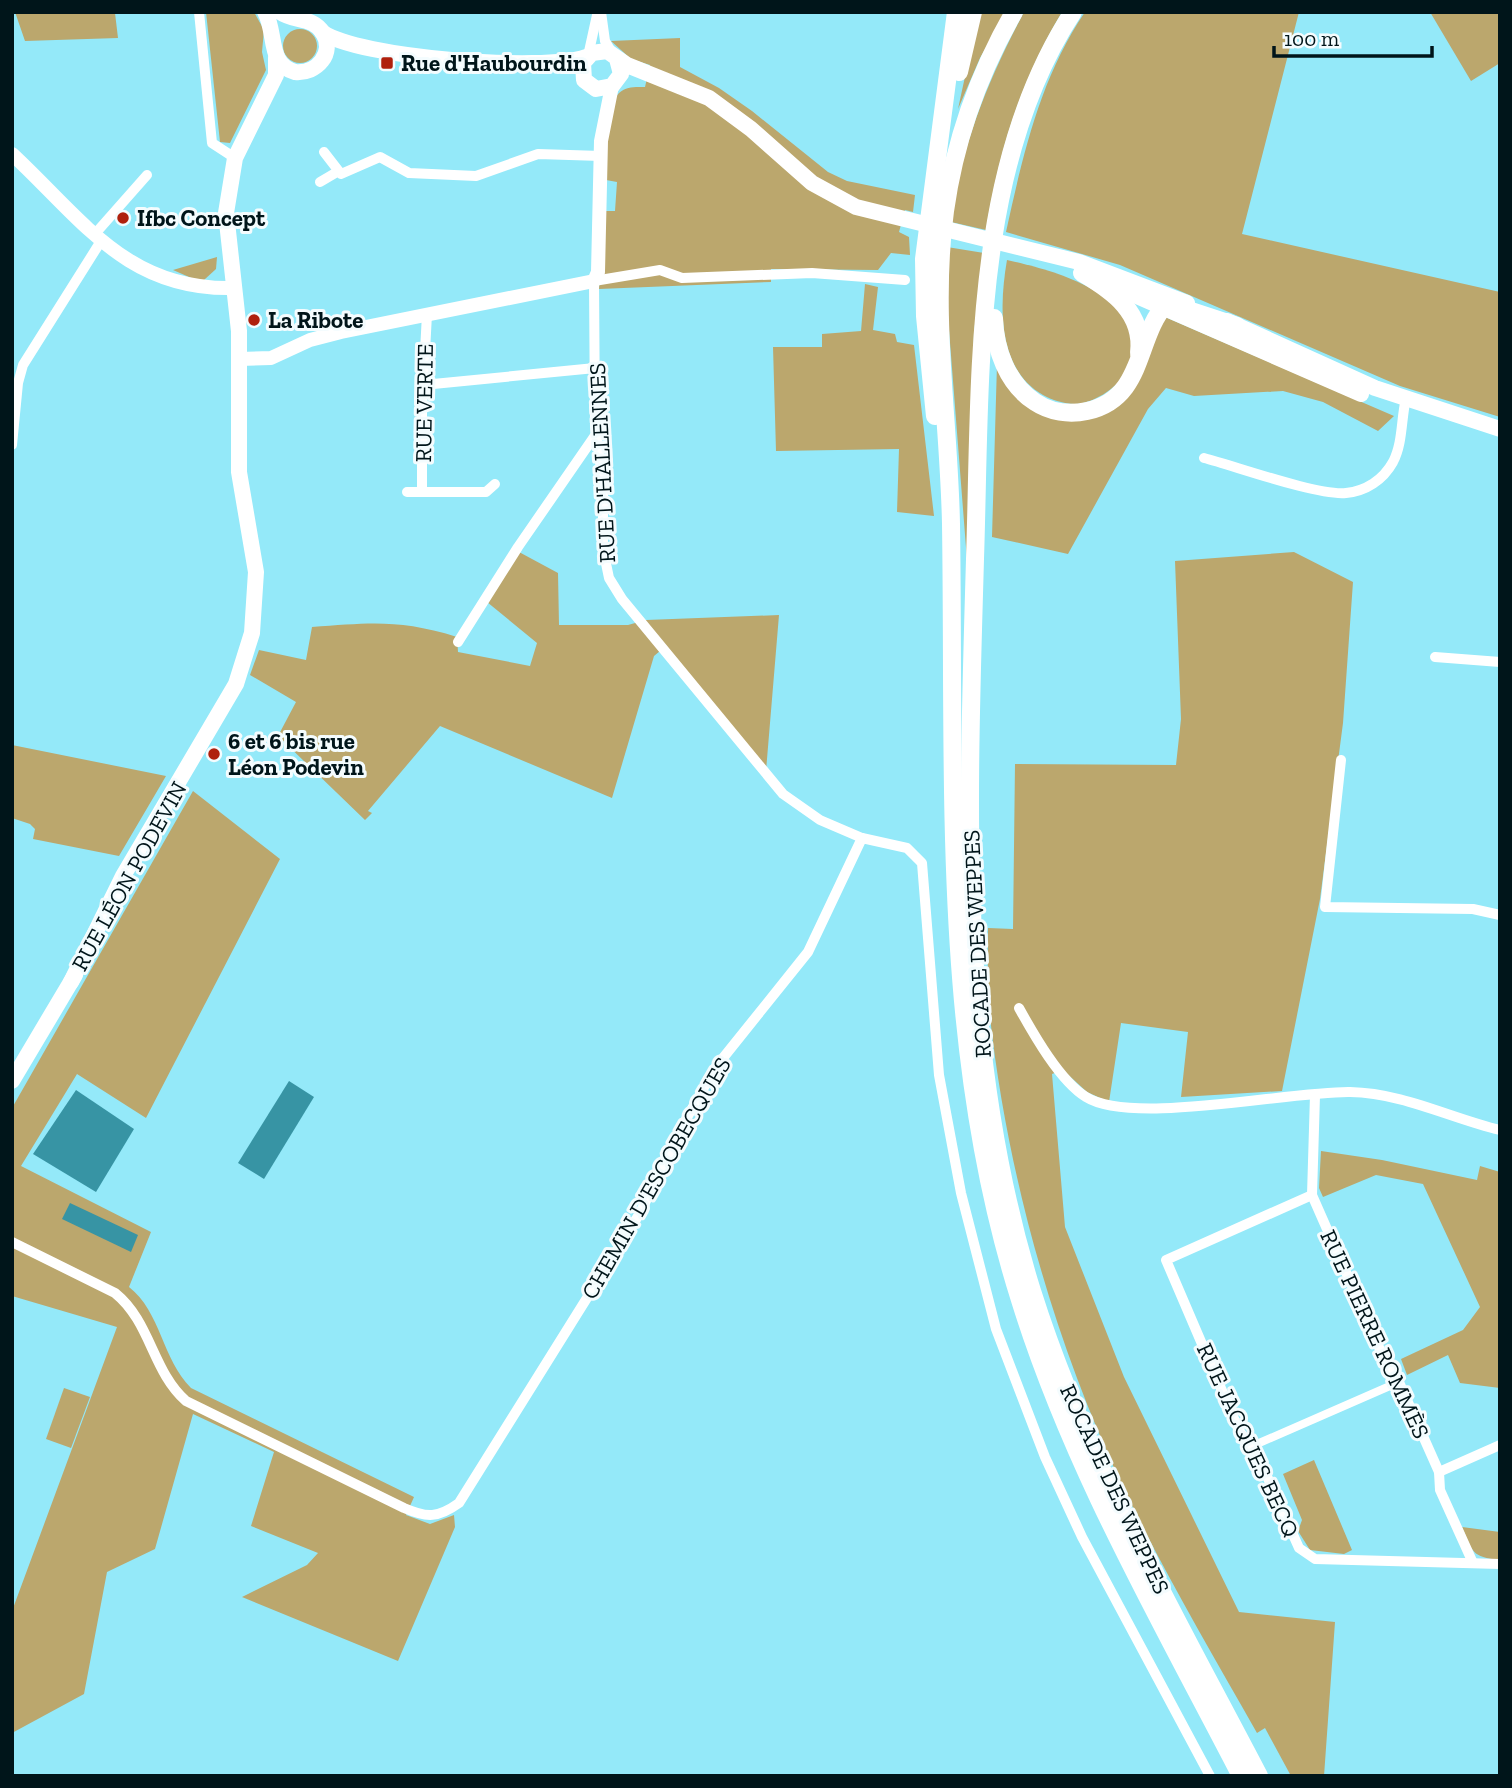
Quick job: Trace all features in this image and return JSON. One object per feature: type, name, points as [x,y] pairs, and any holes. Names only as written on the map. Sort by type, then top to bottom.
[{"type":"highway","points":[[951,594],[924,302],[925,246],[956,12]]},
{"type":"highway","points":[[939,146],[973,12]]},
{"type":"highway","points":[[951,594],[940,303],[942,236],[951,174],[968,110],[986,65],[1014,12]]},
{"type":"highway","points":[[1073,12],[1045,60],[1025,108],[1007,174],[996,230],[995,333],[1006,368],[1028,397],[1056,411],[1081,412],[1096,409],[1118,396],[1135,370],[1163,306],[1173,304],[1240,332]]},
{"type":"highway","name":"ROCADE DES WEPPES","points":[[996,230],[986,281],[974,590],[969,854],[973,977],[984,1069],[999,1159],[1032,1290],[1090,1447],[1259,1776]]},
{"type":"highway","points":[[1082,273],[1118,295],[1127,307],[1139,340],[1135,370]]},
{"type":"highway","name":"ROCADE DES WEPPES","points":[[951,594],[960,988],[972,1096],[1002,1237],[1039,1359],[1070,1439],[1241,1776]]},
{"type":"main road","points":[[253,121],[275,75],[274,31],[265,12]]},
{"type":"main road","points":[[280,12],[313,23],[322,32],[347,44],[388,53]]},
{"type":"main road","points":[[274,41],[283,26],[299,20]]},
{"type":"main road","points":[[321,62],[327,44],[322,32]]},
{"type":"main road","points":[[253,121],[282,87],[331,56],[388,53],[528,64],[569,63],[602,50],[665,80],[694,90],[715,102],[822,190],[864,210],[1022,250],[1057,256],[1116,274],[1405,404],[1500,438]]},
{"type":"main road","points":[[587,57],[582,71],[588,84]]},
{"type":"main road","points":[[615,83],[621,68],[616,57]]},
{"type":"main road","points":[[276,58],[286,69],[302,73]]},
{"type":"main road","points":[[528,64],[576,75],[602,90],[634,78],[665,80]]},
{"type":"main road","name":"RUE LÉON PODEVIN","points":[[12,1089],[105,926],[244,665],[256,604],[255,565],[238,455],[239,359],[225,219],[235,158],[253,121]]},
{"type":"main road","points":[[1022,250],[1163,306]]},
{"type":"main road","points":[[1405,404],[1500,429]]},
{"type":"main road","name":"RUE LÉON PODEVIN","points":[[12,1081],[34,1048]]},
{"type":"street","points":[[199,12],[212,142],[235,158]]},
{"type":"street","points":[[587,57],[599,12]]},
{"type":"street","points":[[599,12],[605,41],[616,57]]},
{"type":"street","points":[[601,149],[615,83]]},
{"type":"street","points":[[588,84],[597,100],[601,149],[598,272],[594,281]]},
{"type":"street","points":[[320,182],[337,172],[346,174],[380,157],[388,159],[409,173],[476,176],[538,154],[601,149]]},
{"type":"street","points":[[324,152],[337,172]]},
{"type":"street","points":[[12,154],[97,238],[128,261],[176,282],[202,289],[233,288]]},
{"type":"street","points":[[12,445],[18,383],[23,365],[97,238],[147,174]]},
{"type":"street","points":[[239,359],[271,358],[310,340],[427,314],[660,270],[682,278],[812,273],[905,280]]},
{"type":"street","name":"RUE D'HALLENNES","points":[[594,281],[596,434],[603,484],[603,549],[609,578],[622,599],[783,794],[810,815],[862,838]]},
{"type":"street","name":"RUE VERTE","points":[[422,492],[427,314]]},
{"type":"street","points":[[423,385],[596,368]]},
{"type":"street","points":[[1204,458],[1333,494],[1356,492],[1377,482],[1392,464],[1399,444],[1405,404]]},
{"type":"street","points":[[458,642],[514,553],[596,434]]},
{"type":"street","name":"RUE VERTE","points":[[407,492],[486,492],[495,484]]},
{"type":"street","points":[[1435,657],[1500,662]]},
{"type":"street","points":[[1341,760],[1325,907],[1473,909],[1500,915]]},
{"type":"street","points":[[862,838],[899,845],[914,852],[922,863],[939,1075],[963,1205],[996,1329],[1045,1457],[1082,1537],[1210,1776]]},
{"type":"street","name":"CHEMIN D'ESCOBECQUES","points":[[12,1242],[115,1293],[125,1302],[140,1321],[166,1380],[186,1401],[404,1508],[435,1518],[459,1503],[611,1262],[647,1202],[685,1121],[715,1068],[808,952],[862,838]]},
{"type":"street","points":[[1019,1008],[1072,1086],[1085,1097],[1106,1106],[1156,1108],[1354,1092],[1401,1099],[1500,1130]]},
{"type":"street","name":"RUE PIERRE ROMMÈS","points":[[1315,1095],[1312,1195],[1385,1361],[1399,1382],[1439,1472],[1440,1490],[1473,1563]]},
{"type":"street","name":"RUE JACQUES BECQ","points":[[1312,1195],[1166,1260],[1238,1428],[1266,1474],[1299,1548],[1308,1557],[1500,1564]]},
{"type":"street","points":[[1250,1447],[1399,1382]]},
{"type":"street","points":[[1439,1472],[1500,1445]]},
{"type":"shaded area","points":[[15,12],[120,12],[115,13],[118,38],[25,41]]},
{"type":"shaded area","points":[[206,12],[254,12],[264,30],[262,52],[266,70],[230,143],[220,142]]},
{"type":"shaded area","points":[[979,12],[1006,12],[980,58],[958,109]]},
{"type":"shaded area","points":[[1024,12],[1062,12],[1023,90],[1005,144],[986,230],[951,222],[962,167],[978,114]]},
{"type":"shaded area","points":[[1085,12],[1299,12],[1242,234],[1500,292],[1500,417],[1400,386],[1120,265],[1006,232],[1019,174],[1045,90],[1069,37]]},
{"type":"shaded area","points":[[1430,12],[1500,12],[1500,63],[1471,81]]},
{"type":"shaded area","points":[[300,29],[312,34],[317,46],[312,58],[300,63],[288,58],[283,46],[288,34]]},
{"type":"shaded area","points":[[680,38],[680,67],[719,88],[752,111],[828,172],[847,181],[915,195],[913,212],[905,210],[899,232],[909,237],[910,255],[891,253],[878,270],[771,269],[771,282],[599,289],[604,211],[615,211],[617,182],[606,180],[607,134],[611,109],[614,100],[622,91],[631,87],[645,87],[650,65],[631,59],[611,41]]},
{"type":"shaded area","points":[[947,247],[984,253],[974,332],[968,573],[948,317]]},
{"type":"shaded area","points":[[217,257],[216,269],[204,280],[196,280],[173,270]]},
{"type":"shaded area","points":[[1007,260],[1074,280],[1114,306],[1127,323],[1132,343],[1128,368],[1110,390],[1083,403],[1073,404],[1047,397],[1028,384],[1009,353],[1005,335],[1003,297]]},
{"type":"shaded area","points":[[865,284],[878,287],[873,330],[895,334],[897,342],[914,345],[934,516],[897,512],[899,449],[776,451],[773,347],[822,347],[822,334],[861,331]]},
{"type":"shaded area","points":[[1165,317],[1394,416],[1378,431],[1323,402],[1283,391],[1194,396],[1166,388],[1148,409],[1068,554],[992,537],[997,364],[1027,405],[1105,413]]},
{"type":"shaded area","points":[[519,552],[558,573],[559,625],[628,625],[646,620],[779,615],[766,771],[666,646],[654,656],[612,798],[440,726],[368,811],[372,813],[365,820],[278,736],[296,702],[250,675],[259,650],[306,660],[312,627],[368,624],[418,627],[457,637],[458,652],[530,666],[537,643],[487,602]]},
{"type":"shaded area","points":[[1294,552],[1353,582],[1343,723],[1320,899],[1282,1091],[1181,1097],[1188,1032],[1121,1023],[1109,1102],[1087,1092],[1063,1070],[1052,1074],[1065,1227],[1124,1377],[1239,1612],[1335,1622],[1324,1776],[1291,1776],[1265,1728],[1257,1733],[1152,1545],[1096,1425],[1053,1309],[1020,1190],[997,1069],[988,988],[988,928],[1013,929],[1015,764],[1176,765],[1181,719],[1175,561]]},
{"type":"shaded area","points":[[12,745],[166,776],[119,856],[33,839],[35,829],[30,824],[12,818]]},
{"type":"shaded area","points":[[193,791],[280,859],[146,1118],[77,1074],[21,1166],[151,1232],[129,1287],[148,1309],[174,1364],[191,1388],[414,1497],[406,1515],[430,1524],[454,1515],[455,1527],[398,1661],[242,1597],[307,1565],[318,1553],[251,1526],[274,1452],[193,1414],[155,1549],[107,1572],[84,1694],[12,1733],[12,1611],[117,1327],[12,1296],[12,1108]]},
{"type":"shaded area","points":[[1321,1151],[1382,1160],[1477,1180],[1480,1166],[1500,1172],[1500,1388],[1460,1383],[1448,1355],[1407,1375],[1401,1359],[1463,1330],[1480,1307],[1423,1184],[1376,1175],[1323,1197],[1319,1188]]},
{"type":"shaded area","points":[[64,1388],[90,1397],[71,1448],[46,1439]]},
{"type":"shaded area","points":[[1314,1460],[1352,1550],[1344,1554],[1310,1550],[1298,1531],[1302,1520],[1283,1474]]},
{"type":"shaded area","points":[[1462,1527],[1500,1532],[1500,1560],[1483,1557],[1474,1552]]},
{"type":"water","points":[[289,1081],[314,1097],[264,1179],[238,1163]]},
{"type":"water","points":[[76,1090],[134,1129],[96,1192],[33,1154]]},
{"type":"water","points":[[70,1203],[138,1235],[131,1252],[62,1219]]},
{"type":"place","name":"Rue d'Haubourdin","points":[[387,63]]},
{"type":"place","name":"Ifbc Concept","points":[[123,218]]},
{"type":"place","name":"La Ribote","points":[[254,320]]},
{"type":"place","name":"6 et 6 bis rue Léon Podevin","points":[[214,754]]}]
